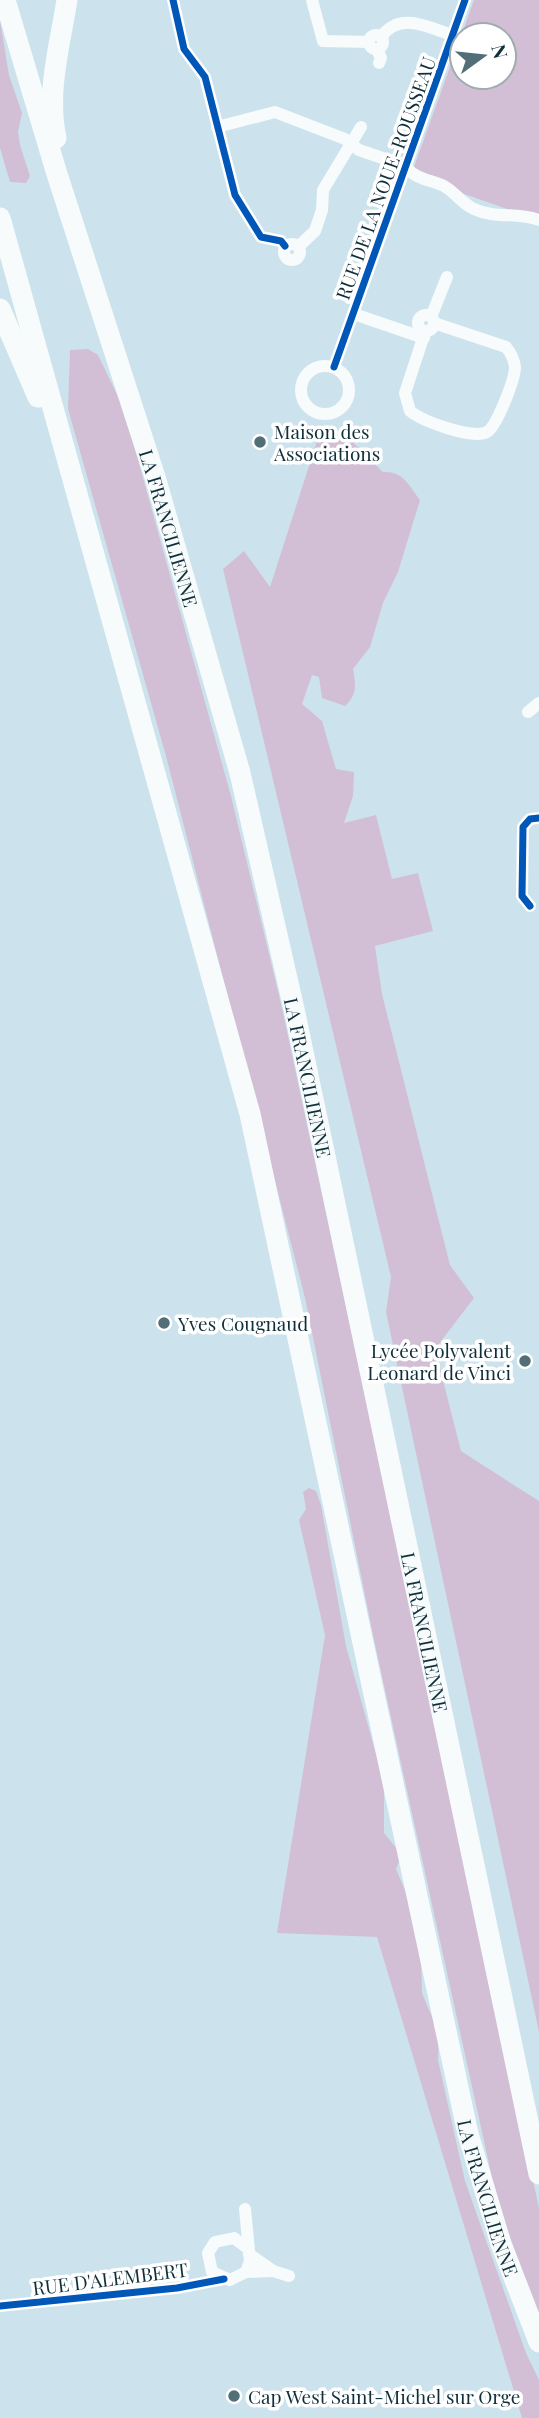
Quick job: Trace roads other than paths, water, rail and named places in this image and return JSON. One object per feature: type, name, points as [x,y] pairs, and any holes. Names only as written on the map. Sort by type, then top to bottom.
[{"type":"highway","name":"LA FRANCILIENNE","points":[[5,0],[57,174],[155,477],[243,785],[296,1022],[539,2174]]},
{"type":"highway","points":[[57,174],[60,151],[52,117],[53,91],[67,0]]},
{"type":"highway","name":"LA FRANCILIENNE","points":[[0,218],[250,1114],[468,2134],[501,2244],[539,2342]]},
{"type":"highway","points":[[0,309],[41,407],[58,424]]},
{"type":"street","points":[[173,0],[184,49],[205,77],[235,195],[261,237],[281,241],[285,246],[285,256],[295,260],[300,257],[299,247],[315,231],[322,211],[323,190],[360,127]]},
{"type":"street","points":[[312,0],[323,41],[375,43]]},
{"type":"street","name":"RUE DE LA NOUE-ROUSSEAU","points":[[457,21],[465,0]]},
{"type":"street","points":[[375,43],[389,27],[408,22],[448,34]]},
{"type":"street","points":[[375,43],[381,58],[379,63]]},
{"type":"street","name":"RUE DE LA NOUE-ROUSSEAU","points":[[334,367],[448,46]]},
{"type":"street","points":[[217,127],[275,112],[350,143],[359,150],[406,166],[409,173],[447,188],[456,198],[475,210],[493,214],[525,215],[539,220]]},
{"type":"street","points":[[354,314],[429,328],[506,347],[514,364],[510,385],[494,427],[481,435],[466,434],[414,415],[406,405],[405,393],[429,328],[447,277]]},
{"type":"street","points":[[317,367],[334,367],[348,380],[349,397],[335,413],[315,412],[304,402],[303,380],[317,367]]},
{"type":"street","points":[[528,712],[539,703]]},
{"type":"street","points":[[530,906],[522,897],[523,827],[530,819],[539,818]]},
{"type":"street","name":"RUE D'ALEMBERT","points":[[185,2285],[209,2266],[211,2247],[228,2237],[245,2209],[248,2250],[246,2272]]},
{"type":"street","name":"RUE D'ALEMBERT","points":[[228,2237],[241,2241],[273,2271]]},
{"type":"street","name":"RUE D'ALEMBERT","points":[[209,2266],[223,2279]]},
{"type":"street","name":"RUE D'ALEMBERT","points":[[0,2306],[237,2278],[246,2272],[273,2271],[289,2276]]},
{"type":"place","name":"Maison des Associations","points":[[260,442]]},
{"type":"place","name":"Yves Cougnaud","points":[[164,1323]]},
{"type":"place","name":"Lycée Polyvalent Leonard de Vinci","points":[[525,1361]]},
{"type":"place","name":"Cap West Saint-Michel sur Orge","points":[[234,2396]]}]
